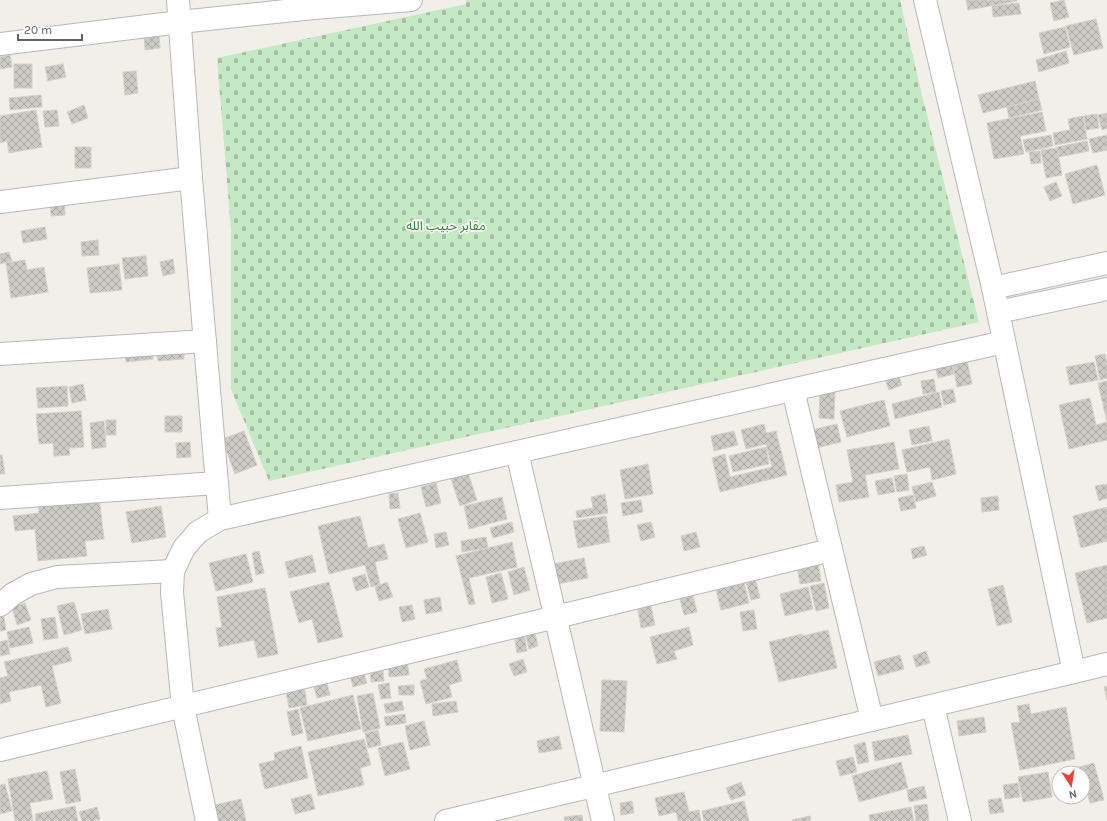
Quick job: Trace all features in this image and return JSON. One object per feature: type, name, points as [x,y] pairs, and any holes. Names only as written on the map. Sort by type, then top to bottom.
[{"type":"street","points":[[178,0],[190,178],[220,518]]},
{"type":"street","points":[[0,44],[180,22],[314,8],[411,0]]},
{"type":"street","points":[[925,0],[993,288],[1074,672]]},
{"type":"street","points":[[0,202],[190,178]]},
{"type":"street","points":[[993,288],[1107,263]]},
{"type":"street","points":[[998,312],[1107,289]]},
{"type":"street","points":[[0,354],[205,341]]},
{"type":"street","points":[[207,821],[183,707],[172,592],[173,571],[184,548],[198,532],[220,518],[1004,342]]},
{"type":"street","points":[[793,390],[872,720]]},
{"type":"street","points":[[517,452],[603,821]]},
{"type":"street","points":[[0,498],[217,483]]},
{"type":"street","points":[[0,750],[556,618],[831,550]]},
{"type":"street","points":[[0,605],[12,594],[31,584],[58,577],[173,571]]},
{"type":"street","points":[[446,821],[1107,664]]},
{"type":"street","points":[[933,706],[960,821]]},
{"type":"green space","name":"مقابر حبيب الله","points":[[466,0],[900,0],[921,91],[979,322],[269,481],[231,389],[231,230],[217,58],[466,4]]},
{"type":"building","points":[[966,0],[1017,0],[1017,1],[968,10]]},
{"type":"building","points":[[1064,0],[1069,17],[1054,21],[1050,3]]},
{"type":"building","points":[[1019,3],[1021,14],[993,17],[992,6]]},
{"type":"building","points":[[1096,19],[1103,48],[1074,55],[1066,26]]},
{"type":"building","points":[[1065,27],[1070,47],[1044,54],[1039,33]]},
{"type":"building","points":[[159,34],[160,48],[145,50],[144,36]]},
{"type":"building","points":[[1066,51],[1069,63],[1039,72],[1036,60]]},
{"type":"building","points":[[10,55],[12,67],[0,69],[0,57]]},
{"type":"building","points":[[14,64],[32,64],[32,88],[14,88]]},
{"type":"building","points":[[63,64],[66,77],[48,81],[45,67]]},
{"type":"building","points":[[136,71],[138,93],[125,95],[123,72]]},
{"type":"building","points":[[1035,81],[1039,99],[983,113],[978,95]]},
{"type":"building","points":[[41,95],[42,107],[10,110],[9,98]]},
{"type":"building","points":[[1039,99],[1042,110],[1009,118],[1007,107]]},
{"type":"building","points":[[84,105],[88,118],[72,124],[67,112]]},
{"type":"building","points":[[36,110],[42,147],[9,153],[7,141],[0,143],[0,116]]},
{"type":"building","points":[[57,110],[59,126],[45,127],[43,111]]},
{"type":"building","points":[[1042,112],[1046,131],[1020,136],[1024,154],[994,159],[987,123]]},
{"type":"building","points":[[1107,113],[1107,128],[1102,130],[1098,115]]},
{"type":"building","points":[[1097,114],[1099,128],[1086,130],[1084,116]]},
{"type":"building","points":[[1083,116],[1087,139],[1055,145],[1053,133],[1070,130],[1068,119]]},
{"type":"building","points":[[1051,135],[1053,146],[1026,152],[1023,140]]},
{"type":"building","points":[[1107,135],[1107,150],[1093,153],[1089,139]]},
{"type":"building","points":[[1087,141],[1089,151],[1059,157],[1057,147]]},
{"type":"building","points":[[75,147],[91,147],[91,168],[75,168]]},
{"type":"building","points":[[1057,148],[1062,175],[1046,178],[1041,150]]},
{"type":"building","points":[[1040,151],[1041,163],[1031,164],[1029,152]]},
{"type":"building","points":[[1097,165],[1105,195],[1073,204],[1065,174]]},
{"type":"building","points":[[1056,182],[1062,196],[1050,201],[1044,187]]},
{"type":"building","points":[[64,194],[65,215],[51,216],[50,196]]},
{"type":"building","points":[[45,227],[47,239],[23,243],[21,231]]},
{"type":"building","points":[[98,240],[99,255],[82,256],[81,242]]},
{"type":"building","points":[[9,252],[12,261],[0,264],[0,254]]},
{"type":"building","points":[[146,256],[148,276],[125,279],[122,258]]},
{"type":"building","points":[[173,259],[175,273],[163,276],[160,262]]},
{"type":"building","points":[[25,260],[27,270],[44,267],[48,292],[11,298],[6,263]]},
{"type":"building","points":[[119,264],[122,290],[90,293],[87,268]]},
{"type":"building","points":[[184,342],[184,359],[158,361],[157,344]]},
{"type":"building","points":[[152,345],[153,359],[126,362],[124,348]]},
{"type":"building","points":[[1105,354],[1107,378],[1100,380],[1095,356]]},
{"type":"building","points":[[966,356],[972,384],[957,387],[952,359]]},
{"type":"building","points":[[951,360],[954,374],[938,378],[935,365]]},
{"type":"building","points":[[1094,362],[1098,380],[1070,385],[1066,367]]},
{"type":"building","points":[[897,371],[902,385],[889,390],[884,376]]},
{"type":"building","points":[[934,379],[936,392],[923,394],[921,381]]},
{"type":"building","points":[[1107,381],[1107,422],[1098,383]]},
{"type":"building","points":[[83,384],[86,400],[72,403],[69,387]]},
{"type":"building","points":[[67,386],[68,406],[38,408],[36,388]]},
{"type":"building","points":[[820,389],[835,390],[834,419],[819,418]]},
{"type":"building","points":[[953,389],[956,402],[944,405],[941,391]]},
{"type":"building","points":[[939,392],[942,407],[895,419],[892,404]]},
{"type":"building","points":[[1090,398],[1096,425],[1107,422],[1107,440],[1069,449],[1059,405]]},
{"type":"building","points":[[884,400],[890,426],[847,437],[840,411]]},
{"type":"building","points":[[81,411],[84,447],[69,448],[70,455],[54,456],[53,443],[39,444],[36,414]]},
{"type":"building","points":[[165,416],[182,416],[182,432],[165,432]]},
{"type":"building","points":[[106,420],[116,420],[116,435],[106,435]]},
{"type":"building","points":[[104,421],[106,447],[92,449],[90,423]]},
{"type":"building","points":[[764,424],[766,433],[776,431],[787,475],[720,492],[712,458],[725,454],[730,477],[772,467],[766,444],[746,449],[741,430]]},
{"type":"building","points":[[837,424],[841,442],[812,449],[807,431]]},
{"type":"building","points":[[929,426],[932,441],[912,445],[909,430]]},
{"type":"building","points":[[244,431],[257,465],[235,474],[222,439]]},
{"type":"building","points":[[734,431],[738,445],[714,451],[711,436]]},
{"type":"building","points":[[949,439],[956,474],[932,480],[930,467],[907,472],[902,450]]},
{"type":"building","points":[[190,442],[191,457],[177,458],[176,443]]},
{"type":"building","points":[[894,442],[899,469],[865,475],[869,497],[839,502],[836,485],[853,482],[847,450]]},
{"type":"building","points":[[766,447],[769,464],[733,472],[729,456]]},
{"type":"building","points":[[0,455],[2,455],[5,474],[0,474]]},
{"type":"building","points":[[648,464],[653,494],[625,499],[620,470]]},
{"type":"building","points":[[468,473],[477,500],[460,506],[451,479]]},
{"type":"building","points":[[907,474],[909,490],[897,492],[894,476]]},
{"type":"building","points":[[892,478],[895,492],[878,495],[875,481]]},
{"type":"building","points":[[932,482],[936,496],[916,502],[912,487]]},
{"type":"building","points":[[436,483],[441,503],[426,507],[421,487]]},
{"type":"building","points":[[1107,484],[1107,498],[1099,501],[1095,486]]},
{"type":"building","points":[[398,493],[400,508],[390,509],[389,494]]},
{"type":"building","points":[[605,494],[608,513],[577,518],[576,511],[593,508],[591,497]]},
{"type":"building","points":[[913,495],[916,508],[901,511],[898,498]]},
{"type":"building","points":[[998,496],[999,510],[982,512],[981,498]]},
{"type":"building","points":[[99,497],[104,539],[85,541],[87,556],[38,561],[35,529],[15,531],[13,516],[39,513],[38,503]]},
{"type":"building","points":[[502,497],[507,519],[469,529],[464,506]]},
{"type":"building","points":[[641,500],[643,512],[623,516],[621,503]]},
{"type":"building","points":[[161,506],[166,537],[132,543],[126,512]]},
{"type":"building","points":[[1107,507],[1107,541],[1081,548],[1073,516]]},
{"type":"building","points":[[420,513],[428,542],[406,548],[398,519]]},
{"type":"building","points":[[360,516],[368,548],[384,544],[388,559],[375,562],[380,584],[371,587],[365,565],[329,574],[318,526]]},
{"type":"building","points":[[606,516],[610,542],[578,548],[573,521]]},
{"type":"building","points":[[512,522],[514,532],[493,538],[490,528]]},
{"type":"building","points":[[651,522],[655,537],[641,541],[637,525]]},
{"type":"building","points":[[446,532],[449,545],[436,548],[434,534]]},
{"type":"building","points":[[696,532],[700,547],[684,551],[681,536]]},
{"type":"building","points":[[486,537],[488,548],[462,552],[461,541]]},
{"type":"building","points":[[512,542],[517,567],[469,578],[475,604],[469,605],[456,556]]},
{"type":"building","points":[[924,546],[927,555],[913,559],[911,549]]},
{"type":"building","points":[[259,551],[264,573],[256,575],[252,553]]},
{"type":"building","points":[[246,554],[253,582],[216,591],[209,563]]},
{"type":"building","points":[[312,555],[316,572],[289,578],[285,562]]},
{"type":"building","points":[[817,555],[821,581],[800,584],[796,559]]},
{"type":"building","points":[[584,558],[588,578],[557,584],[553,564]]},
{"type":"building","points":[[1107,565],[1107,618],[1087,623],[1075,573]]},
{"type":"building","points":[[524,567],[530,590],[514,595],[508,572]]},
{"type":"building","points":[[753,569],[760,598],[751,600],[743,572]]},
{"type":"building","points":[[501,573],[508,599],[492,603],[486,577]]},
{"type":"building","points":[[365,574],[369,587],[356,591],[352,578]]},
{"type":"building","points":[[742,575],[749,603],[721,610],[714,582]]},
{"type":"building","points":[[329,582],[343,637],[318,643],[312,619],[299,623],[290,592]]},
{"type":"building","points":[[387,582],[393,597],[379,601],[375,587]]},
{"type":"building","points":[[824,583],[829,608],[816,611],[810,586]]},
{"type":"building","points":[[1003,585],[1012,622],[997,626],[988,589]]},
{"type":"building","points":[[808,587],[813,609],[785,616],[780,594]]},
{"type":"building","points":[[265,588],[278,654],[258,658],[254,640],[219,647],[216,628],[222,627],[217,597]]},
{"type":"building","points":[[693,596],[697,612],[684,615],[680,599]]},
{"type":"building","points":[[440,597],[442,611],[426,614],[424,600]]},
{"type":"building","points":[[649,597],[655,625],[641,628],[636,599]]},
{"type":"building","points":[[74,602],[82,630],[64,635],[57,606]]},
{"type":"building","points":[[0,603],[2,603],[6,630],[0,631]]},
{"type":"building","points":[[25,603],[31,620],[17,625],[12,607]]},
{"type":"building","points":[[412,605],[415,619],[402,622],[399,607]]},
{"type":"building","points":[[108,609],[112,629],[85,634],[81,614]]},
{"type":"building","points":[[754,610],[757,629],[743,631],[740,612]]},
{"type":"building","points":[[55,617],[58,638],[44,640],[41,619]]},
{"type":"building","points":[[533,625],[538,646],[529,649],[524,626]]},
{"type":"building","points":[[523,626],[527,651],[517,653],[513,628]]},
{"type":"building","points":[[29,627],[33,643],[10,648],[7,632]]},
{"type":"building","points":[[689,627],[693,645],[674,651],[677,659],[657,664],[650,637]]},
{"type":"building","points":[[828,630],[837,668],[779,682],[769,642],[802,634],[802,636]]},
{"type":"building","points":[[7,640],[10,654],[0,656],[0,642]]},
{"type":"building","points":[[68,647],[72,661],[52,666],[61,703],[46,707],[41,685],[9,692],[11,701],[0,704],[0,678],[8,676],[4,662]]},
{"type":"building","points":[[926,651],[930,663],[916,667],[913,656]]},
{"type":"building","points":[[900,655],[904,669],[878,676],[874,662]]},
{"type":"building","points":[[523,659],[527,672],[514,676],[509,664]]},
{"type":"building","points":[[407,660],[409,675],[389,677],[388,661]]},
{"type":"building","points":[[457,660],[462,681],[449,685],[452,697],[426,704],[420,681],[427,679],[424,669]]},
{"type":"building","points":[[382,661],[384,681],[371,682],[370,662]]},
{"type":"building","points":[[361,664],[367,683],[353,687],[348,668]]},
{"type":"building","points":[[325,676],[330,695],[317,698],[312,680]]},
{"type":"building","points":[[303,677],[307,705],[289,708],[284,680]]},
{"type":"building","points":[[602,680],[627,681],[624,732],[600,731]]},
{"type":"building","points":[[389,683],[391,698],[381,699],[378,685]]},
{"type":"building","points":[[414,685],[414,695],[399,695],[398,686]]},
{"type":"building","points":[[1107,686],[1107,700],[1104,687]]},
{"type":"building","points":[[373,693],[380,728],[363,732],[357,696]]},
{"type":"building","points":[[353,695],[361,729],[308,741],[300,708]]},
{"type":"building","points":[[402,701],[404,710],[386,713],[384,704]]},
{"type":"building","points":[[456,701],[458,712],[433,716],[432,704]]},
{"type":"building","points":[[1029,704],[1031,714],[1066,707],[1075,759],[1020,770],[1011,723],[1020,722],[1017,706]]},
{"type":"building","points":[[298,709],[303,733],[292,736],[287,712]]},
{"type":"building","points":[[405,714],[406,723],[386,726],[384,717]]},
{"type":"building","points":[[984,717],[986,732],[959,736],[957,721]]},
{"type":"building","points":[[424,721],[430,745],[410,750],[405,726]]},
{"type":"building","points":[[378,730],[381,745],[368,748],[365,733]]},
{"type":"building","points":[[908,735],[912,754],[875,761],[872,742]]},
{"type":"building","points":[[559,736],[562,749],[539,753],[537,741]]},
{"type":"building","points":[[364,739],[371,765],[360,768],[364,785],[318,796],[308,752]]},
{"type":"building","points":[[403,742],[410,769],[385,776],[378,748]]},
{"type":"building","points":[[865,742],[869,762],[858,764],[854,745]]},
{"type":"building","points":[[301,746],[308,778],[265,789],[259,764],[275,760],[274,753]]},
{"type":"building","points":[[853,757],[857,772],[840,776],[836,761]]},
{"type":"building","points":[[901,762],[908,788],[859,802],[852,776]]},
{"type":"building","points":[[1094,763],[1104,800],[1091,803],[1091,765],[1086,765]]},
{"type":"building","points":[[75,769],[81,801],[66,804],[60,772]]},
{"type":"building","points":[[47,771],[53,799],[30,803],[33,821],[15,821],[8,779]]},
{"type":"building","points":[[1048,772],[1051,797],[1023,802],[1018,777]]},
{"type":"building","points":[[741,782],[746,795],[731,800],[726,788]]},
{"type":"building","points":[[1018,783],[1020,797],[1005,799],[1003,785]]},
{"type":"building","points":[[5,784],[12,811],[0,814],[0,785]]},
{"type":"building","points":[[924,786],[927,798],[909,802],[907,790]]},
{"type":"building","points":[[684,792],[689,812],[699,810],[701,821],[678,821],[676,812],[659,816],[655,798]]},
{"type":"building","points":[[311,794],[315,809],[295,814],[291,799]]},
{"type":"building","points":[[1001,798],[1004,812],[990,814],[988,800]]},
{"type":"building","points":[[241,799],[246,821],[219,821],[215,805]]},
{"type":"building","points":[[632,801],[634,813],[621,815],[620,803]]},
{"type":"building","points":[[744,801],[749,821],[704,821],[702,811]]},
{"type":"building","points":[[927,804],[929,821],[916,821],[914,806]]},
{"type":"building","points":[[75,806],[78,821],[36,821],[35,814]]},
{"type":"building","points":[[97,807],[100,819],[93,821],[82,821],[79,812]]},
{"type":"building","points":[[911,807],[914,821],[870,821],[869,815]]},
{"type":"building","points":[[582,815],[583,821],[565,821],[564,817]]},
{"type":"building","points":[[810,816],[811,821],[792,820]]}]
